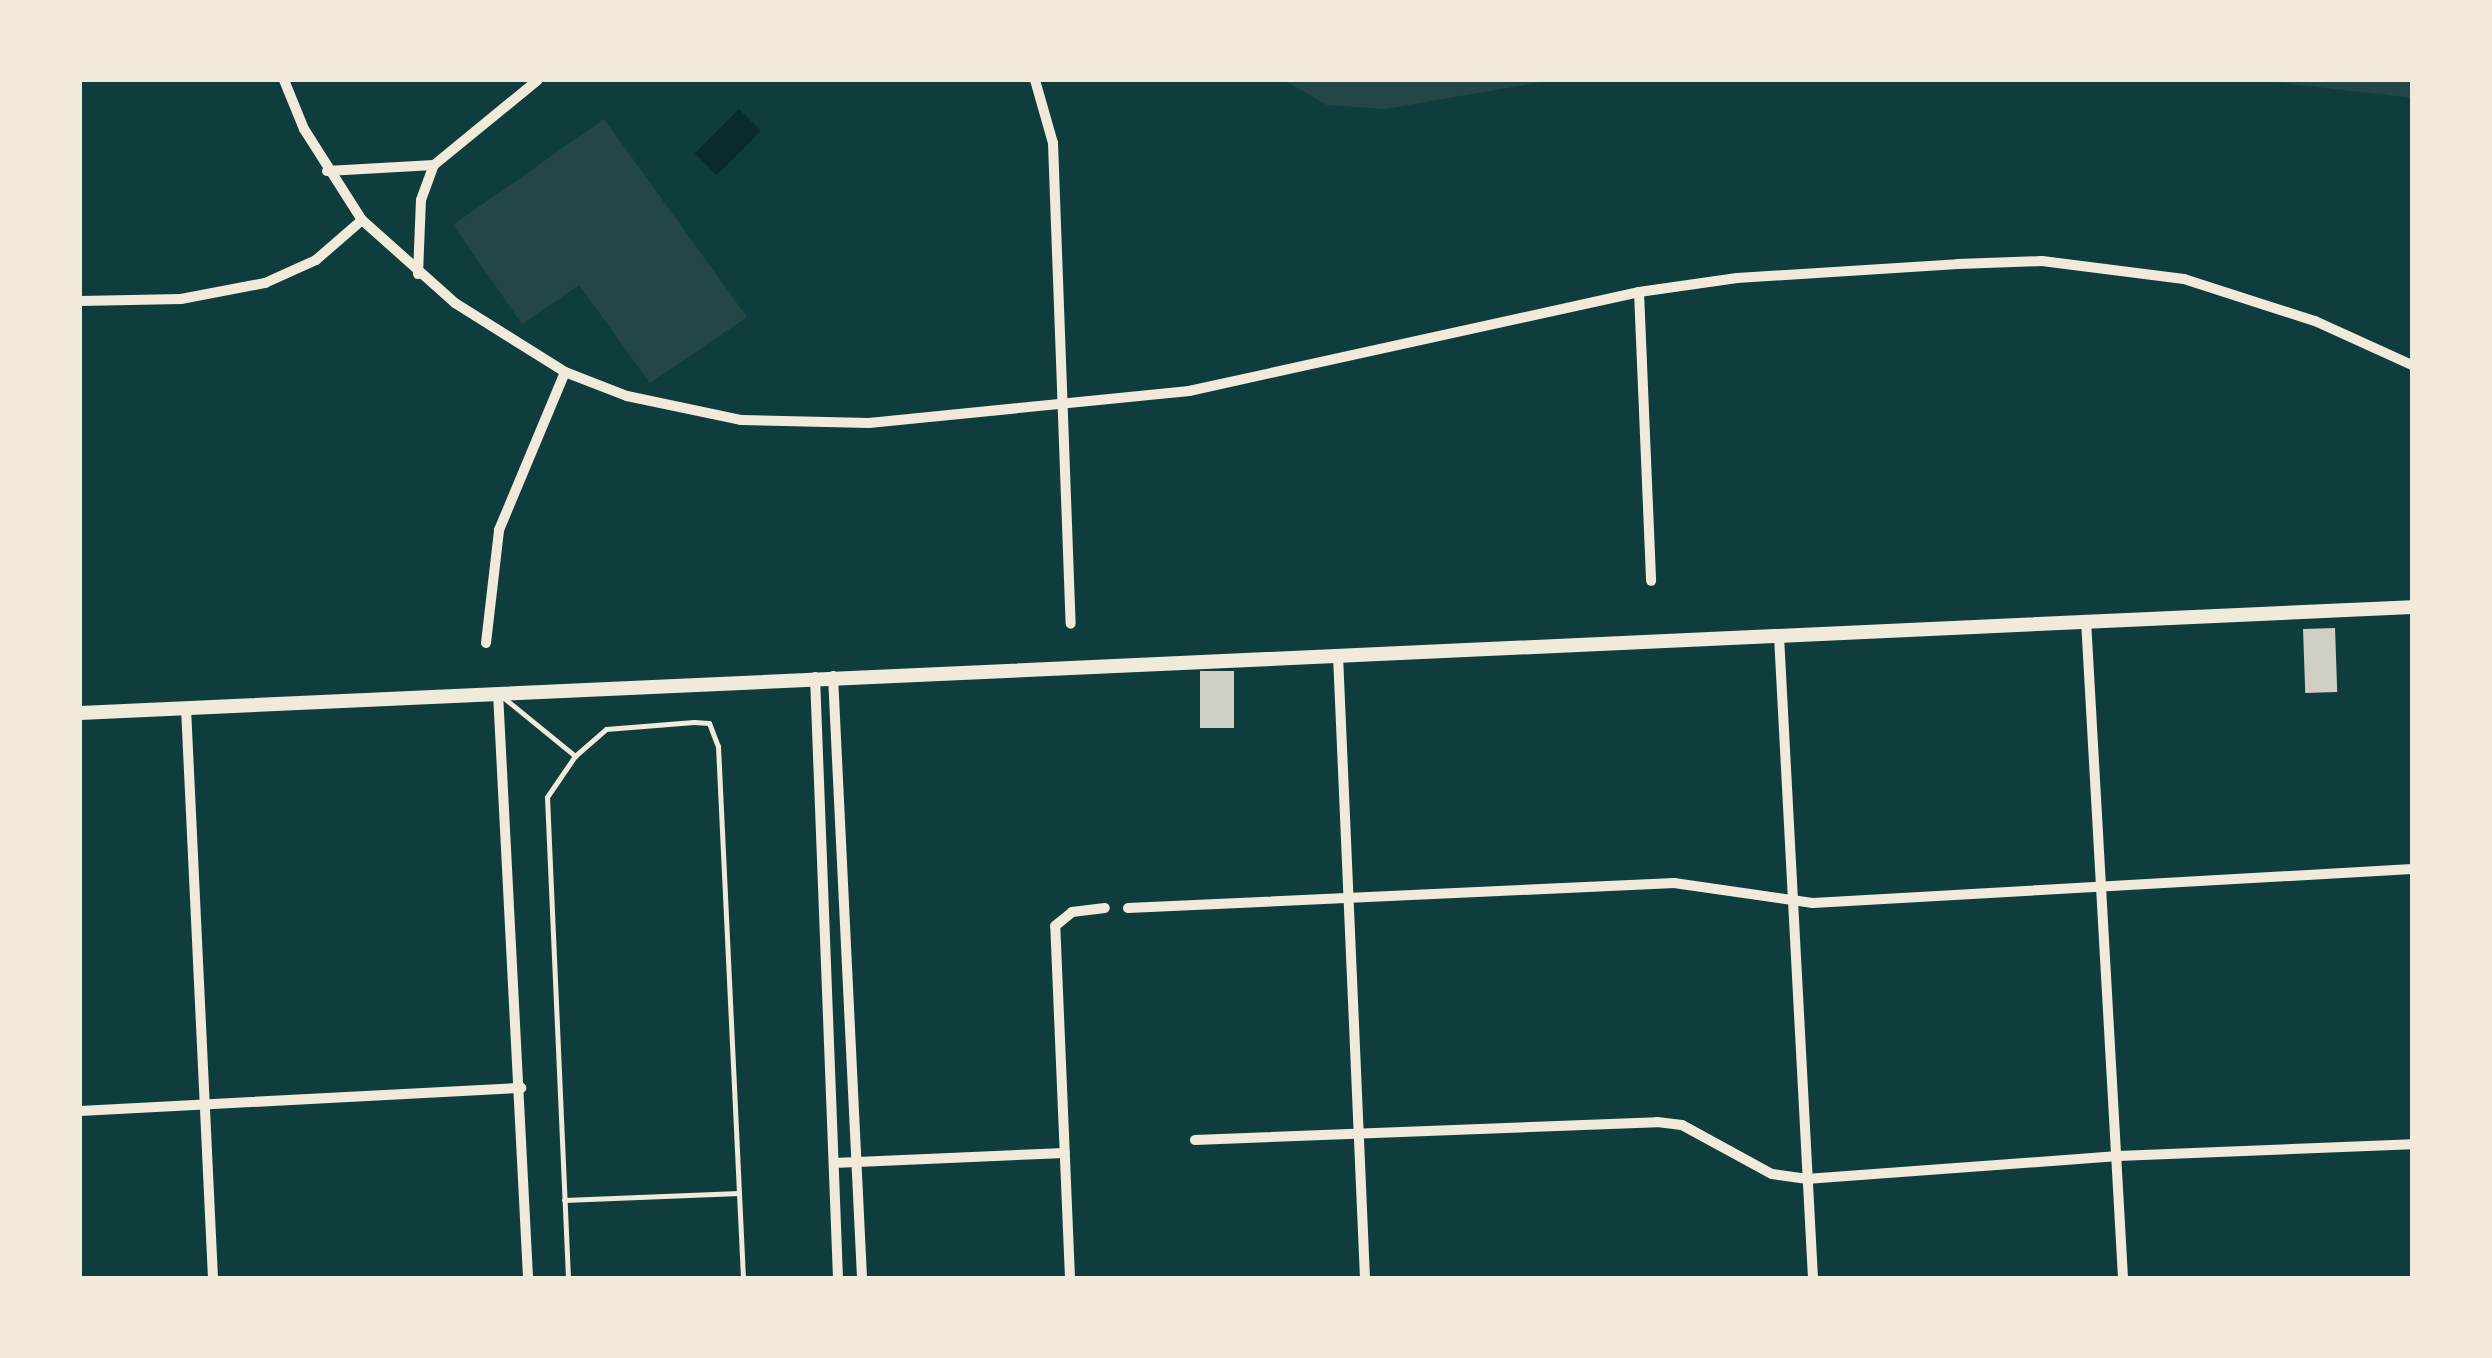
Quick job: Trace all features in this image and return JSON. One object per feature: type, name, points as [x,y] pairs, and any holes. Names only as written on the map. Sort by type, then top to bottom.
[{"type":"street","points":[[284,80],[327,171],[362,220],[418,274],[485,325],[565,372],[689,413],[793,426],[1064,407],[1279,376],[1639,292],[1843,269],[2042,261],[2107,266],[2184,279],[2274,306],[2412,365]]},
{"type":"street","points":[[418,274],[420,200],[434,165],[538,80]]},
{"type":"street","points":[[1034,80],[1054,143],[1071,624]]},
{"type":"street","points":[[327,171],[434,165]]},
{"type":"street","points":[[80,302],[181,300],[265,282],[316,260],[362,220]]},
{"type":"street","points":[[1639,292],[1651,582]]},
{"type":"street","points":[[486,643],[500,530],[565,372]]},
{"type":"street","points":[[80,713],[834,676],[2412,608]]},
{"type":"street","points":[[2086,620],[2104,884],[2123,1278]]},
{"type":"street","points":[[1779,636],[1813,1278]]},
{"type":"street","points":[[1338,655],[1355,1133],[1365,1278]]},
{"type":"street","points":[[834,676],[862,1278]]},
{"type":"street","points":[[814,677],[838,1278]]},
{"type":"street","points":[[498,693],[528,1278]]},
{"type":"street","points":[[186,708],[213,1278]]},
{"type":"street","points":[[1128,908],[1346,894],[1674,883],[1794,902],[2412,869]]},
{"type":"street","points":[[1070,1278],[1055,926],[1072,912],[1105,908]]},
{"type":"street","points":[[826,956],[846,955]]},
{"type":"street","points":[[80,1111],[521,1088]]},
{"type":"street","points":[[1195,1140],[1657,1122],[1682,1125],[1772,1174],[1806,1179],[2118,1156],[2412,1144]]},
{"type":"street","points":[[834,1163],[1065,1153]]},
{"type":"lane","points":[[498,693],[575,756]]},
{"type":"lane","points":[[568,1278],[547,807],[575,756],[606,729],[694,722],[714,729],[743,1278]]},
{"type":"lane","points":[[564,1200],[739,1192]]},
{"type":"shaded area","points":[[1284,80],[1553,80],[1385,109],[1327,105]]},
{"type":"shaded area","points":[[2258,80],[2412,80],[2412,98]]},
{"type":"shaded area","points":[[739,109],[761,131],[716,175],[694,154]]},
{"type":"shaded area","points":[[604,119],[747,317],[650,383],[579,285],[522,324],[453,225]]},
{"type":"building","points":[[2335,628],[2337,692],[2305,693],[2303,629]]},
{"type":"building","points":[[1200,671],[1234,671],[1234,728],[1200,728]]}]
